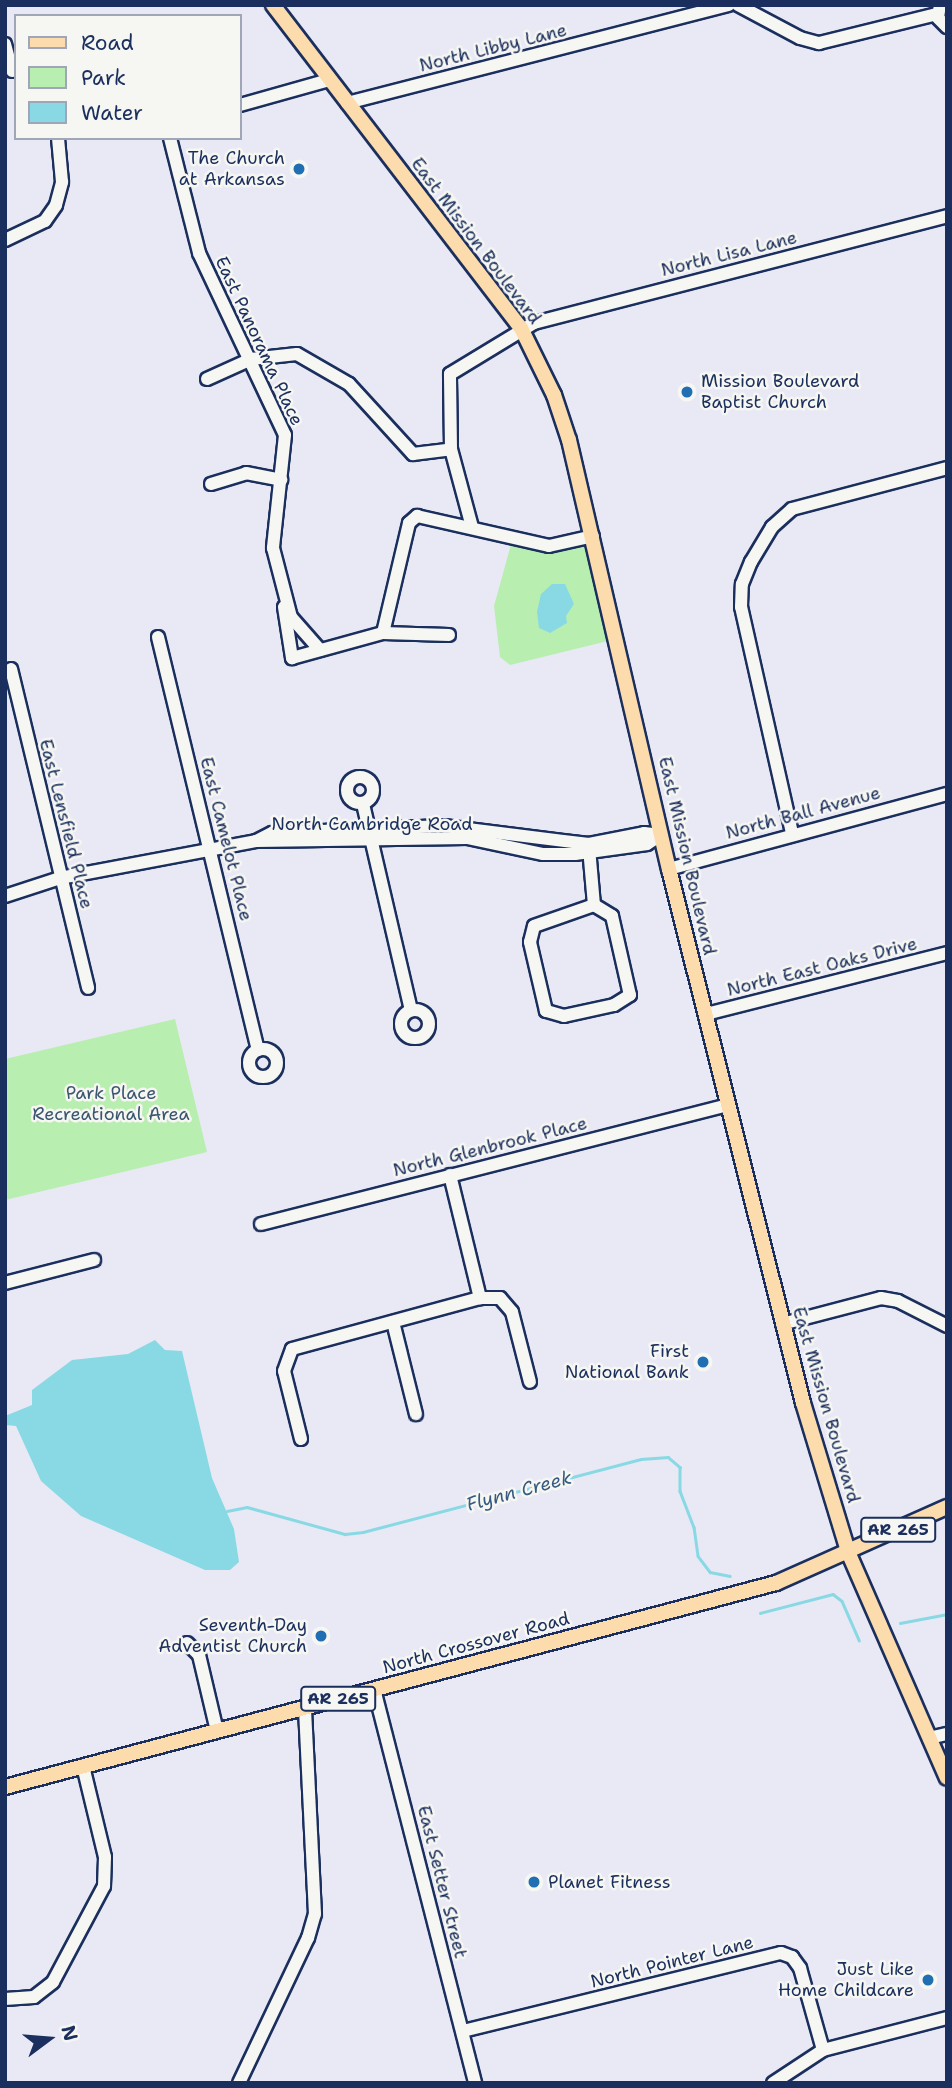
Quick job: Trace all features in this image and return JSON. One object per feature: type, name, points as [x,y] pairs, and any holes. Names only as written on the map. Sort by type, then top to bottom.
[{"type":"main road","name":"East Mission Boulevard","points":[[273,5],[520,328],[562,416],[593,536],[669,869],[782,1324],[849,1554],[947,1778]]},
{"type":"main road","name":"North Crossover Road","points":[[5,1787],[776,1583],[849,1554],[947,1507]]},
{"type":"street","name":"North Libby Lane","points":[[347,103],[729,5]]},
{"type":"street","points":[[738,5],[800,38],[819,43],[939,10],[947,27]]},
{"type":"street","points":[[5,44],[11,74]]},
{"type":"street","points":[[242,104],[329,80]]},
{"type":"street","points":[[5,240],[45,221],[56,205],[62,182],[58,140]]},
{"type":"street","name":"East Panorama Place","points":[[171,140],[199,253],[285,435],[272,532],[285,603],[283,617],[292,658],[320,650],[285,603]]},
{"type":"street","name":"North Lisa Lane","points":[[451,449],[450,374],[520,328],[947,216]]},
{"type":"street","points":[[208,379],[251,359],[297,354],[349,384],[413,454],[451,449],[472,527]]},
{"type":"street","points":[[792,833],[741,607],[742,584],[751,562],[772,527],[792,509],[947,468]]},
{"type":"street","points":[[211,484],[246,473],[281,480]]},
{"type":"street","points":[[383,633],[412,519],[423,516],[549,546],[593,536]]},
{"type":"street","points":[[320,650],[383,633],[449,635]]},
{"type":"street","name":"East Camelot Place","points":[[158,637],[258,1050]]},
{"type":"street","name":"East Lensfield Place","points":[[11,668],[88,988]]},
{"type":"street","name":"North Ball Avenue","points":[[669,869],[792,833],[947,794]]},
{"type":"street","points":[[363,803],[411,1010]]},
{"type":"street","name":"North Cambridge Road","points":[[5,896],[60,878],[256,841],[272,833],[372,833],[444,826],[589,849],[644,833],[661,835]]},
{"type":"street","points":[[589,849],[594,905]]},
{"type":"street","points":[[594,905],[612,916],[630,995],[614,1004],[564,1016],[546,1011],[530,942],[534,926],[594,905]]},
{"type":"street","name":"North East Oaks Drive","points":[[706,1014],[947,953]]},
{"type":"street","name":"North Glenbrook Place","points":[[261,1224],[728,1105]]},
{"type":"street","points":[[450,1175],[480,1298]]},
{"type":"street","points":[[5,1283],[94,1260]]},
{"type":"street","points":[[301,1439],[284,1371],[287,1356],[299,1345],[480,1298],[500,1298],[512,1312],[530,1382]]},
{"type":"street","points":[[782,1324],[881,1298],[898,1301],[947,1326]]},
{"type":"street","points":[[393,1322],[416,1415]]},
{"type":"street","points":[[187,1643],[200,1655],[217,1731]]},
{"type":"street","name":"East Setter Street","points":[[374,1689],[475,2083]]},
{"type":"street","points":[[239,2083],[308,1938],[315,1914],[305,1708]]},
{"type":"street","points":[[929,1738],[947,1734]]},
{"type":"street","points":[[5,1999],[34,1997],[53,1982],[104,1886],[105,1857],[83,1766]]},
{"type":"street","name":"North Pointer Lane","points":[[463,2031],[781,1953],[792,1957],[800,1968],[823,2050]]},
{"type":"street","points":[[773,2083],[823,2050],[947,2018]]},
{"type":"green space","points":[[593,536],[616,639],[510,665],[500,657],[494,606],[513,537],[549,546]]},
{"type":"green space","name":"Park Place Recreational Area","points":[[175,1019],[207,1152],[5,1200],[5,1059]]},
{"type":"water","points":[[552,584],[565,584],[574,604],[566,616],[567,623],[550,633],[539,628],[537,612],[541,594]]},
{"type":"water","points":[[155,1340],[165,1350],[182,1351],[212,1478],[234,1529],[239,1562],[230,1570],[205,1570],[81,1516],[41,1481],[16,1426],[5,1425],[5,1416],[32,1405],[32,1390],[72,1360],[128,1354]]},
{"type":"waterway","name":"Flynn Creek","points":[[227,1511],[247,1507],[345,1534],[363,1532],[641,1459],[668,1457],[680,1467],[680,1491],[694,1527],[698,1556],[710,1572],[730,1576]]},
{"type":"waterway","name":"Flynn Creek","points":[[760,1613],[833,1594],[842,1601],[859,1640]]},
{"type":"waterway","name":"Flynn Creek","points":[[900,1623],[947,1614]]},
{"type":"place","name":"The Church at Arkansas","points":[[299,169]]},
{"type":"place","name":"Mission Boulevard Baptist Church","points":[[687,392]]},
{"type":"place","name":"First National Bank","points":[[703,1362]]},
{"type":"place","name":"Seventh-Day Adventist Church","points":[[321,1636]]},
{"type":"place","name":"Planet Fitness","points":[[534,1882]]},
{"type":"place","name":"Just Like Home Childcare","points":[[928,1980]]}]
